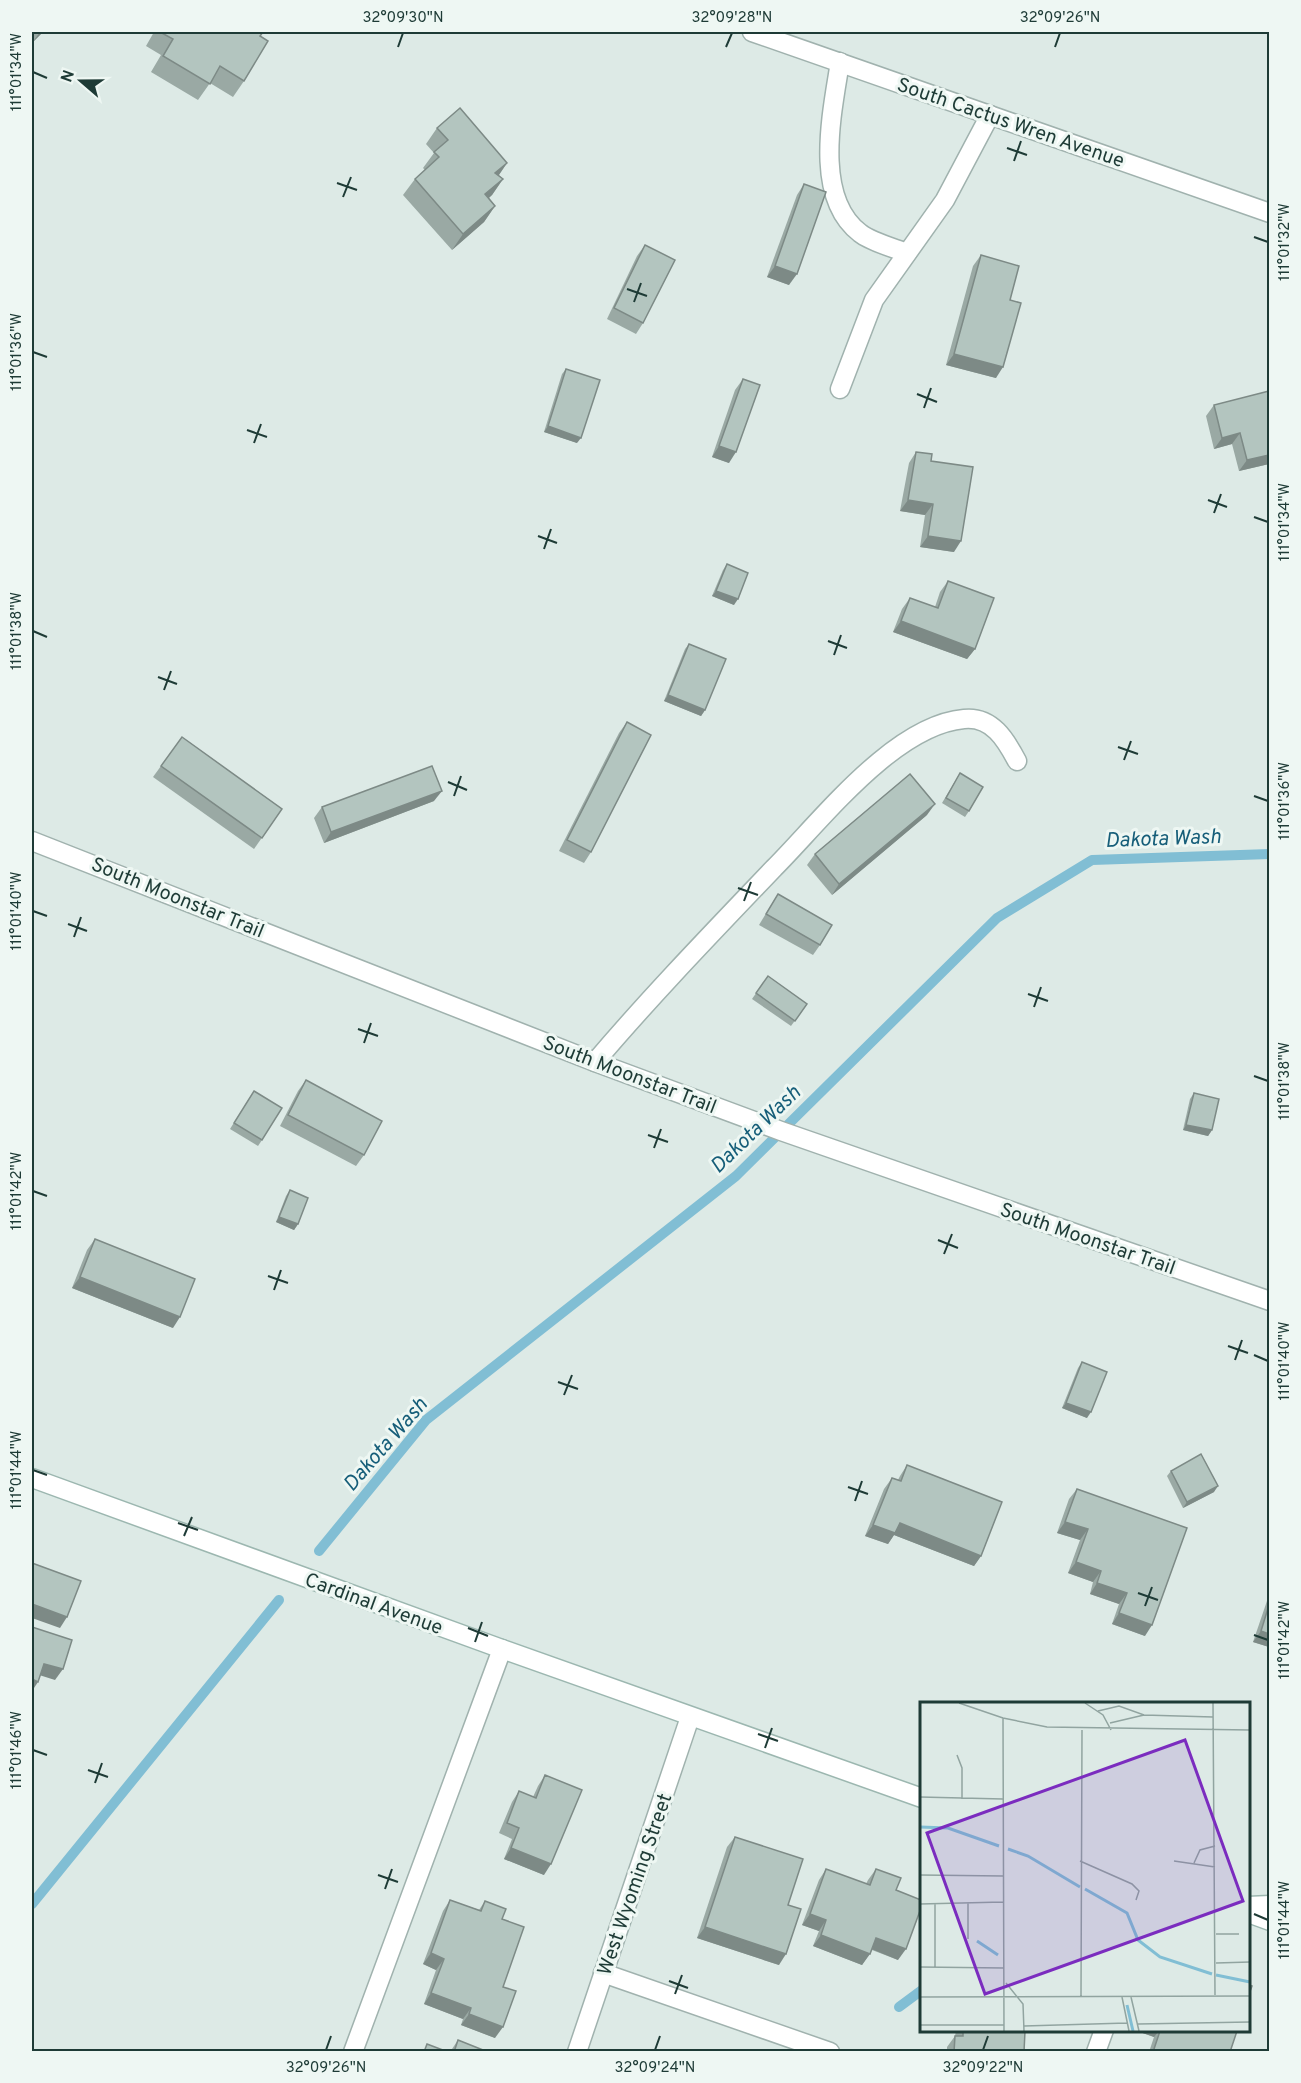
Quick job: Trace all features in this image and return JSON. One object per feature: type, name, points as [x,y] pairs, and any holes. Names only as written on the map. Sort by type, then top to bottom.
[{"type":"street","name":"South Cactus Wren Avenue","points":[[752,32],[1269,213]]},
{"type":"street","points":[[840,62],[830,126],[829,176],[843,215],[861,234],[907,253]]},
{"type":"street","points":[[840,389],[874,300],[945,200],[990,115]]},
{"type":"street","points":[[595,1062],[679,966],[823,816],[862,777],[897,749],[925,730],[966,718],[983,721],[994,727],[1007,743],[1017,761]]},
{"type":"street","name":"South Moonstar Trail","points":[[32,841],[595,1062],[781,1131],[1269,1301]]},
{"type":"street","name":"Cardinal Avenue","points":[[32,1478],[690,1717],[920,1798]]},
{"type":"street","points":[[353,2052],[502,1649]]},
{"type":"street","name":"West Wyoming Street","points":[[577,2052],[690,1717]]},
{"type":"street","points":[[1250,1906],[1269,1905]]},
{"type":"street","points":[[1250,1914],[1269,1921]]},
{"type":"street","points":[[603,1973],[830,2052]]},
{"type":"street","points":[[1096,2052],[1104,2032]]},
{"type":"building","points":[[160,32],[263,32],[260,36],[268,41],[244,81],[220,66],[210,84],[163,56],[173,39]]},
{"type":"building","points":[[460,108],[507,163],[495,173],[503,179],[485,194],[495,206],[463,234],[415,179],[439,157],[434,152],[448,140],[437,128]]},
{"type":"building","points":[[804,184],[826,192],[797,274],[775,266]]},
{"type":"building","points":[[645,245],[675,260],[643,323],[614,308]]},
{"type":"building","points":[[981,255],[1019,266],[1010,300],[1021,303],[1003,367],[954,354]]},
{"type":"building","points":[[566,369],[600,380],[581,438],[548,426]]},
{"type":"building","points":[[743,379],[760,385],[736,452],[719,446]]},
{"type":"building","points":[[1269,391],[1269,455],[1247,460],[1240,433],[1222,438],[1214,405]]},
{"type":"building","points":[[916,452],[932,454],[931,461],[973,467],[961,541],[928,536],[933,504],[908,500]]},
{"type":"building","points":[[727,564],[748,573],[738,599],[716,591]]},
{"type":"building","points":[[948,581],[994,598],[975,649],[901,621],[910,598],[938,608]]},
{"type":"building","points":[[689,644],[726,659],[705,710],[668,695]]},
{"type":"building","points":[[627,722],[651,735],[591,852],[567,840]]},
{"type":"building","points":[[182,737],[282,809],[262,838],[161,766]]},
{"type":"building","points":[[432,766],[442,791],[331,832],[322,807]]},
{"type":"building","points":[[960,773],[983,787],[969,811],[946,798]]},
{"type":"building","points":[[910,774],[935,804],[839,884],[815,854]]},
{"type":"building","points":[[778,894],[832,925],[820,945],[766,914]]},
{"type":"building","points":[[768,976],[807,1004],[795,1021],[756,993]]},
{"type":"building","points":[[306,1080],[382,1121],[364,1155],[288,1115]]},
{"type":"building","points":[[254,1091],[282,1108],[262,1140],[234,1123]]},
{"type":"building","points":[[1194,1093],[1219,1099],[1212,1130],[1186,1125]]},
{"type":"building","points":[[290,1190],[308,1198],[298,1224],[279,1217]]},
{"type":"building","points":[[95,1239],[195,1279],[180,1317],[80,1277]]},
{"type":"building","points":[[1082,1362],[1107,1372],[1091,1412],[1066,1403]]},
{"type":"building","points":[[1201,1454],[1218,1486],[1187,1502],[1171,1471]]},
{"type":"building","points":[[907,1465],[1002,1502],[981,1556],[900,1523],[895,1533],[873,1525],[892,1478],[901,1481]]},
{"type":"building","points":[[1077,1489],[1187,1528],[1152,1625],[1119,1613],[1127,1593],[1097,1583],[1101,1571],[1076,1562],[1088,1529],[1065,1522]]},
{"type":"building","points":[[32,1563],[81,1581],[67,1617],[32,1604]]},
{"type":"building","points":[[1269,1605],[1269,1634],[1261,1631]]},
{"type":"building","points":[[32,1627],[72,1640],[63,1669],[44,1664],[38,1682],[32,1679]]},
{"type":"building","points":[[545,1775],[582,1790],[551,1864],[511,1848],[519,1828],[507,1823],[519,1791],[536,1798]]},
{"type":"building","points":[[735,1837],[803,1859],[788,1905],[801,1909],[786,1954],[705,1927]]},
{"type":"building","points":[[826,1869],[870,1885],[876,1869],[901,1878],[896,1890],[920,1900],[920,1911],[906,1949],[876,1938],[870,1954],[821,1935],[826,1920],[810,1914]]},
{"type":"building","points":[[450,1900],[481,1911],[485,1901],[506,1909],[502,1919],[524,1927],[503,1987],[516,1991],[503,2027],[469,2014],[471,2008],[431,1993],[444,1959],[431,1953]]},
{"type":"building","points":[[963,2032],[1025,2032],[1024,2052],[954,2052],[955,2036],[963,2036]]},
{"type":"building","points":[[1160,2032],[1237,2032],[1230,2052],[1153,2052]]},
{"type":"building","points":[[458,2040],[488,2052],[454,2052]]},
{"type":"building","points":[[427,2044],[448,2052],[424,2052]]},
{"type":"waterway","name":"Dakota Wash","points":[[319,1551],[426,1420],[736,1176],[997,918],[1092,860],[1270,854]]},
{"type":"waterway","name":"Dakota Wash","points":[[32,1904],[279,1600]]},
{"type":"waterway","points":[[899,2007],[920,1991]]}]
